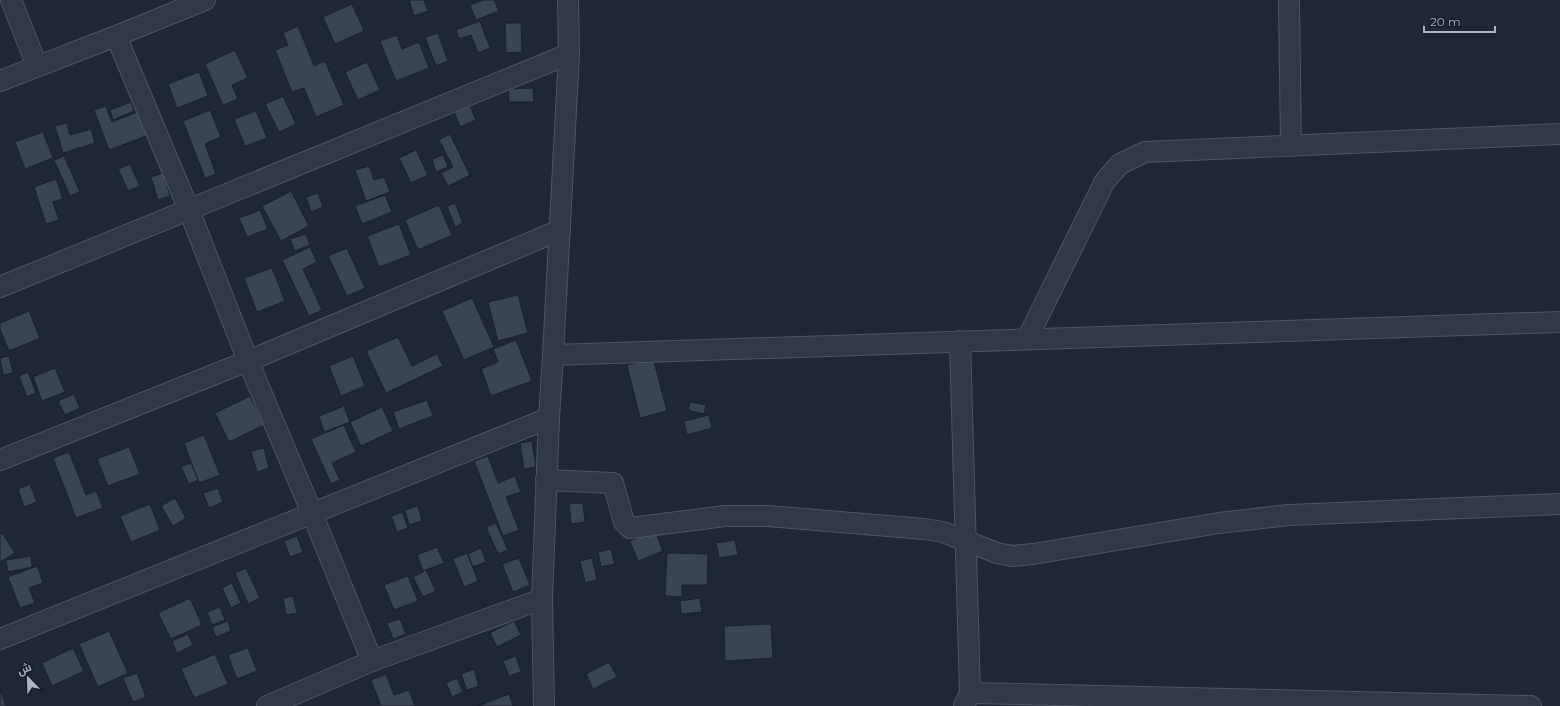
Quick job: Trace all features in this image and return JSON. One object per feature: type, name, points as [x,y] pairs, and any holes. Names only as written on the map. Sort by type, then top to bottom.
[{"type":"street","points":[[11,0],[37,66]]},
{"type":"street","points":[[0,81],[205,0]]},
{"type":"street","points":[[544,706],[542,599],[546,480],[569,54],[568,0]]},
{"type":"street","points":[[1289,0],[1291,146]]},
{"type":"street","points":[[116,36],[189,210],[248,361],[372,661]]},
{"type":"street","points":[[0,287],[569,54]]},
{"type":"street","points":[[1027,339],[1105,181],[1120,164],[1145,152],[1560,134]]},
{"type":"street","points":[[0,460],[248,361],[560,230]]},
{"type":"street","points":[[553,355],[1560,322]]},
{"type":"street","points":[[960,341],[966,541],[967,700],[1531,706]]},
{"type":"street","points":[[0,639],[549,418]]},
{"type":"street","points":[[546,480],[613,483],[624,522],[630,528],[726,516],[768,516],[924,529],[943,532],[997,553],[1012,556],[1033,554],[1219,523],[1289,515],[1560,504]]},
{"type":"street","points":[[267,706],[372,661],[542,599]]},
{"type":"building","points":[[409,0],[424,0],[428,11],[414,16]]},
{"type":"building","points":[[483,0],[494,0],[499,11],[476,20],[470,5]]},
{"type":"building","points":[[352,4],[364,31],[335,44],[323,17]]},
{"type":"building","points":[[480,21],[490,48],[478,53],[471,35],[459,39],[456,30]]},
{"type":"building","points":[[505,23],[521,23],[522,52],[506,53]]},
{"type":"building","points":[[298,26],[314,66],[325,61],[344,105],[316,117],[304,88],[292,92],[275,50],[288,45],[283,33]]},
{"type":"building","points":[[438,33],[448,61],[436,66],[425,37]]},
{"type":"building","points":[[397,35],[402,49],[419,42],[429,68],[396,81],[380,41]]},
{"type":"building","points":[[235,50],[248,78],[232,85],[238,99],[223,105],[205,64]]},
{"type":"building","points":[[367,62],[380,90],[358,100],[345,72]]},
{"type":"building","points":[[199,72],[208,96],[177,108],[168,84]]},
{"type":"building","points":[[533,88],[534,102],[509,102],[508,89]]},
{"type":"building","points":[[283,96],[296,124],[279,132],[265,104]]},
{"type":"building","points":[[131,102],[134,111],[113,120],[110,110]]},
{"type":"building","points":[[106,106],[112,122],[140,111],[149,135],[109,150],[94,110]]},
{"type":"building","points":[[470,106],[476,120],[460,127],[454,112]]},
{"type":"building","points":[[210,110],[221,137],[205,144],[216,174],[205,178],[183,121]]},
{"type":"building","points":[[256,111],[267,138],[245,146],[234,119]]},
{"type":"building","points":[[67,123],[70,135],[91,129],[95,143],[63,153],[55,126]]},
{"type":"building","points":[[43,132],[53,158],[25,169],[15,142]]},
{"type":"building","points":[[450,134],[470,175],[448,186],[441,173],[453,167],[439,140]]},
{"type":"building","points":[[416,150],[428,175],[411,183],[399,158]]},
{"type":"building","points":[[443,155],[448,167],[436,172],[432,159]]},
{"type":"building","points":[[64,156],[80,192],[70,196],[54,160]]},
{"type":"building","points":[[130,164],[140,186],[128,191],[118,169]]},
{"type":"building","points":[[369,166],[374,180],[384,177],[390,192],[366,201],[355,170]]},
{"type":"building","points":[[163,173],[170,196],[158,200],[151,177]]},
{"type":"building","points":[[56,179],[63,199],[53,202],[59,220],[46,224],[34,187]]},
{"type":"building","points":[[291,191],[309,226],[281,241],[262,206]]},
{"type":"building","points":[[318,193],[323,207],[311,212],[306,197]]},
{"type":"building","points":[[385,195],[392,212],[362,224],[355,206]]},
{"type":"building","points":[[455,203],[463,223],[455,227],[447,206]]},
{"type":"building","points":[[439,205],[452,235],[418,250],[405,220]]},
{"type":"building","points":[[260,210],[268,229],[247,237],[239,218]]},
{"type":"building","points":[[399,224],[411,255],[379,267],[367,236]]},
{"type":"building","points":[[306,234],[310,245],[295,251],[290,239]]},
{"type":"building","points":[[310,247],[317,262],[303,269],[322,310],[309,316],[282,260]]},
{"type":"building","points":[[347,248],[365,288],[347,296],[328,256]]},
{"type":"building","points":[[272,268],[285,301],[257,312],[244,278]]},
{"type":"building","points":[[518,295],[528,333],[498,341],[488,302]]},
{"type":"building","points":[[472,298],[494,347],[464,360],[442,311]]},
{"type":"building","points":[[29,311],[40,338],[9,351],[0,329],[0,323]]},
{"type":"building","points":[[398,337],[412,366],[437,354],[443,366],[386,393],[366,351]]},
{"type":"building","points":[[516,340],[532,381],[491,396],[481,369],[498,362],[493,349]]},
{"type":"building","points":[[9,356],[13,373],[3,375],[0,358]]},
{"type":"building","points":[[353,356],[365,386],[341,396],[329,366]]},
{"type":"building","points":[[653,358],[667,411],[640,418],[627,365]]},
{"type":"building","points":[[55,368],[65,392],[42,401],[33,377]]},
{"type":"building","points":[[28,372],[36,393],[27,397],[19,376]]},
{"type":"building","points":[[74,394],[80,408],[65,415],[58,401]]},
{"type":"building","points":[[250,396],[264,425],[229,442],[215,413]]},
{"type":"building","points":[[427,400],[433,416],[399,429],[393,412]]},
{"type":"building","points":[[690,402],[706,405],[704,414],[688,410]]},
{"type":"building","points":[[344,406],[350,422],[324,432],[319,416]]},
{"type":"building","points":[[382,407],[393,431],[361,446],[350,422]]},
{"type":"building","points":[[709,415],[712,428],[687,435],[684,421]]},
{"type":"building","points":[[344,425],[356,452],[332,463],[340,480],[331,484],[311,439]]},
{"type":"building","points":[[204,435],[220,475],[199,483],[184,443]]},
{"type":"building","points":[[532,441],[536,467],[524,469],[520,443]]},
{"type":"building","points":[[129,447],[140,474],[108,486],[97,459]]},
{"type":"building","points":[[264,448],[269,468],[257,472],[251,451]]},
{"type":"building","points":[[69,452],[86,495],[96,491],[103,508],[76,518],[53,458]]},
{"type":"building","points":[[488,456],[498,483],[515,476],[521,492],[506,497],[519,530],[503,536],[474,461]]},
{"type":"building","points":[[191,463],[198,480],[189,484],[181,467]]},
{"type":"building","points":[[30,484],[37,502],[24,507],[18,489]]},
{"type":"building","points":[[218,488],[223,502],[209,508],[203,493]]},
{"type":"building","points":[[175,498],[186,518],[173,526],[161,506]]},
{"type":"building","points":[[583,503],[585,522],[571,524],[569,504]]},
{"type":"building","points":[[150,504],[160,530],[131,542],[120,516]]},
{"type":"building","points":[[418,506],[422,521],[409,525],[405,510]]},
{"type":"building","points":[[402,512],[408,528],[397,532],[391,516]]},
{"type":"building","points":[[496,523],[508,550],[498,554],[486,527]]},
{"type":"building","points":[[655,530],[663,551],[638,561],[630,541]]},
{"type":"building","points":[[2,533],[15,553],[0,562],[0,534]]},
{"type":"building","points":[[297,536],[303,552],[290,557],[284,541]]},
{"type":"building","points":[[735,540],[738,555],[719,558],[716,543]]},
{"type":"building","points":[[437,547],[444,563],[423,571],[417,555]]},
{"type":"building","points":[[481,548],[486,562],[473,567],[468,554]]},
{"type":"building","points":[[611,549],[615,564],[601,567],[598,552]]},
{"type":"building","points":[[467,553],[478,581],[464,587],[453,559]]},
{"type":"building","points":[[667,553],[708,554],[707,585],[682,585],[682,597],[665,596]]},
{"type":"building","points":[[31,556],[32,567],[8,572],[6,560]]},
{"type":"building","points":[[519,558],[530,585],[513,592],[502,564]]},
{"type":"building","points":[[592,558],[597,580],[585,583],[580,561]]},
{"type":"building","points":[[37,566],[43,583],[29,588],[35,603],[20,608],[8,577]]},
{"type":"building","points":[[246,568],[260,598],[248,604],[235,573]]},
{"type":"building","points":[[426,570],[436,591],[423,597],[413,577]]},
{"type":"building","points":[[408,576],[418,601],[394,610],[384,585]]},
{"type":"building","points":[[232,583],[241,603],[231,608],[222,588]]},
{"type":"building","points":[[293,596],[297,613],[286,615],[283,598]]},
{"type":"building","points":[[190,598],[202,625],[171,639],[158,613]]},
{"type":"building","points":[[700,598],[702,612],[681,614],[680,601]]},
{"type":"building","points":[[220,607],[225,620],[212,625],[207,612]]},
{"type":"building","points":[[400,619],[406,634],[393,639],[387,623]]},
{"type":"building","points":[[228,621],[231,631],[216,637],[212,627]]},
{"type":"building","points":[[514,621],[521,635],[497,647],[490,633]]},
{"type":"building","points":[[771,624],[773,658],[725,661],[724,626]]},
{"type":"building","points":[[109,631],[128,673],[98,687],[79,644]]},
{"type":"building","points":[[188,634],[193,645],[177,653],[172,641]]},
{"type":"building","points":[[73,648],[84,671],[52,686],[42,663]]},
{"type":"building","points":[[248,648],[257,671],[237,679],[228,655]]},
{"type":"building","points":[[215,654],[228,684],[194,698],[181,669]]},
{"type":"building","points":[[516,656],[521,672],[509,676],[503,661]]},
{"type":"building","points":[[609,662],[617,677],[593,689],[586,674]]},
{"type":"building","points":[[474,669],[479,686],[467,690],[461,674]]},
{"type":"building","points":[[137,673],[146,697],[133,702],[123,678]]},
{"type":"building","points":[[386,674],[394,695],[409,690],[415,706],[381,706],[371,680]]},
{"type":"building","points":[[457,678],[463,692],[452,697],[446,683]]},
{"type":"building","points":[[0,689],[6,706],[0,706]]},
{"type":"building","points":[[509,694],[513,706],[478,706]]}]
